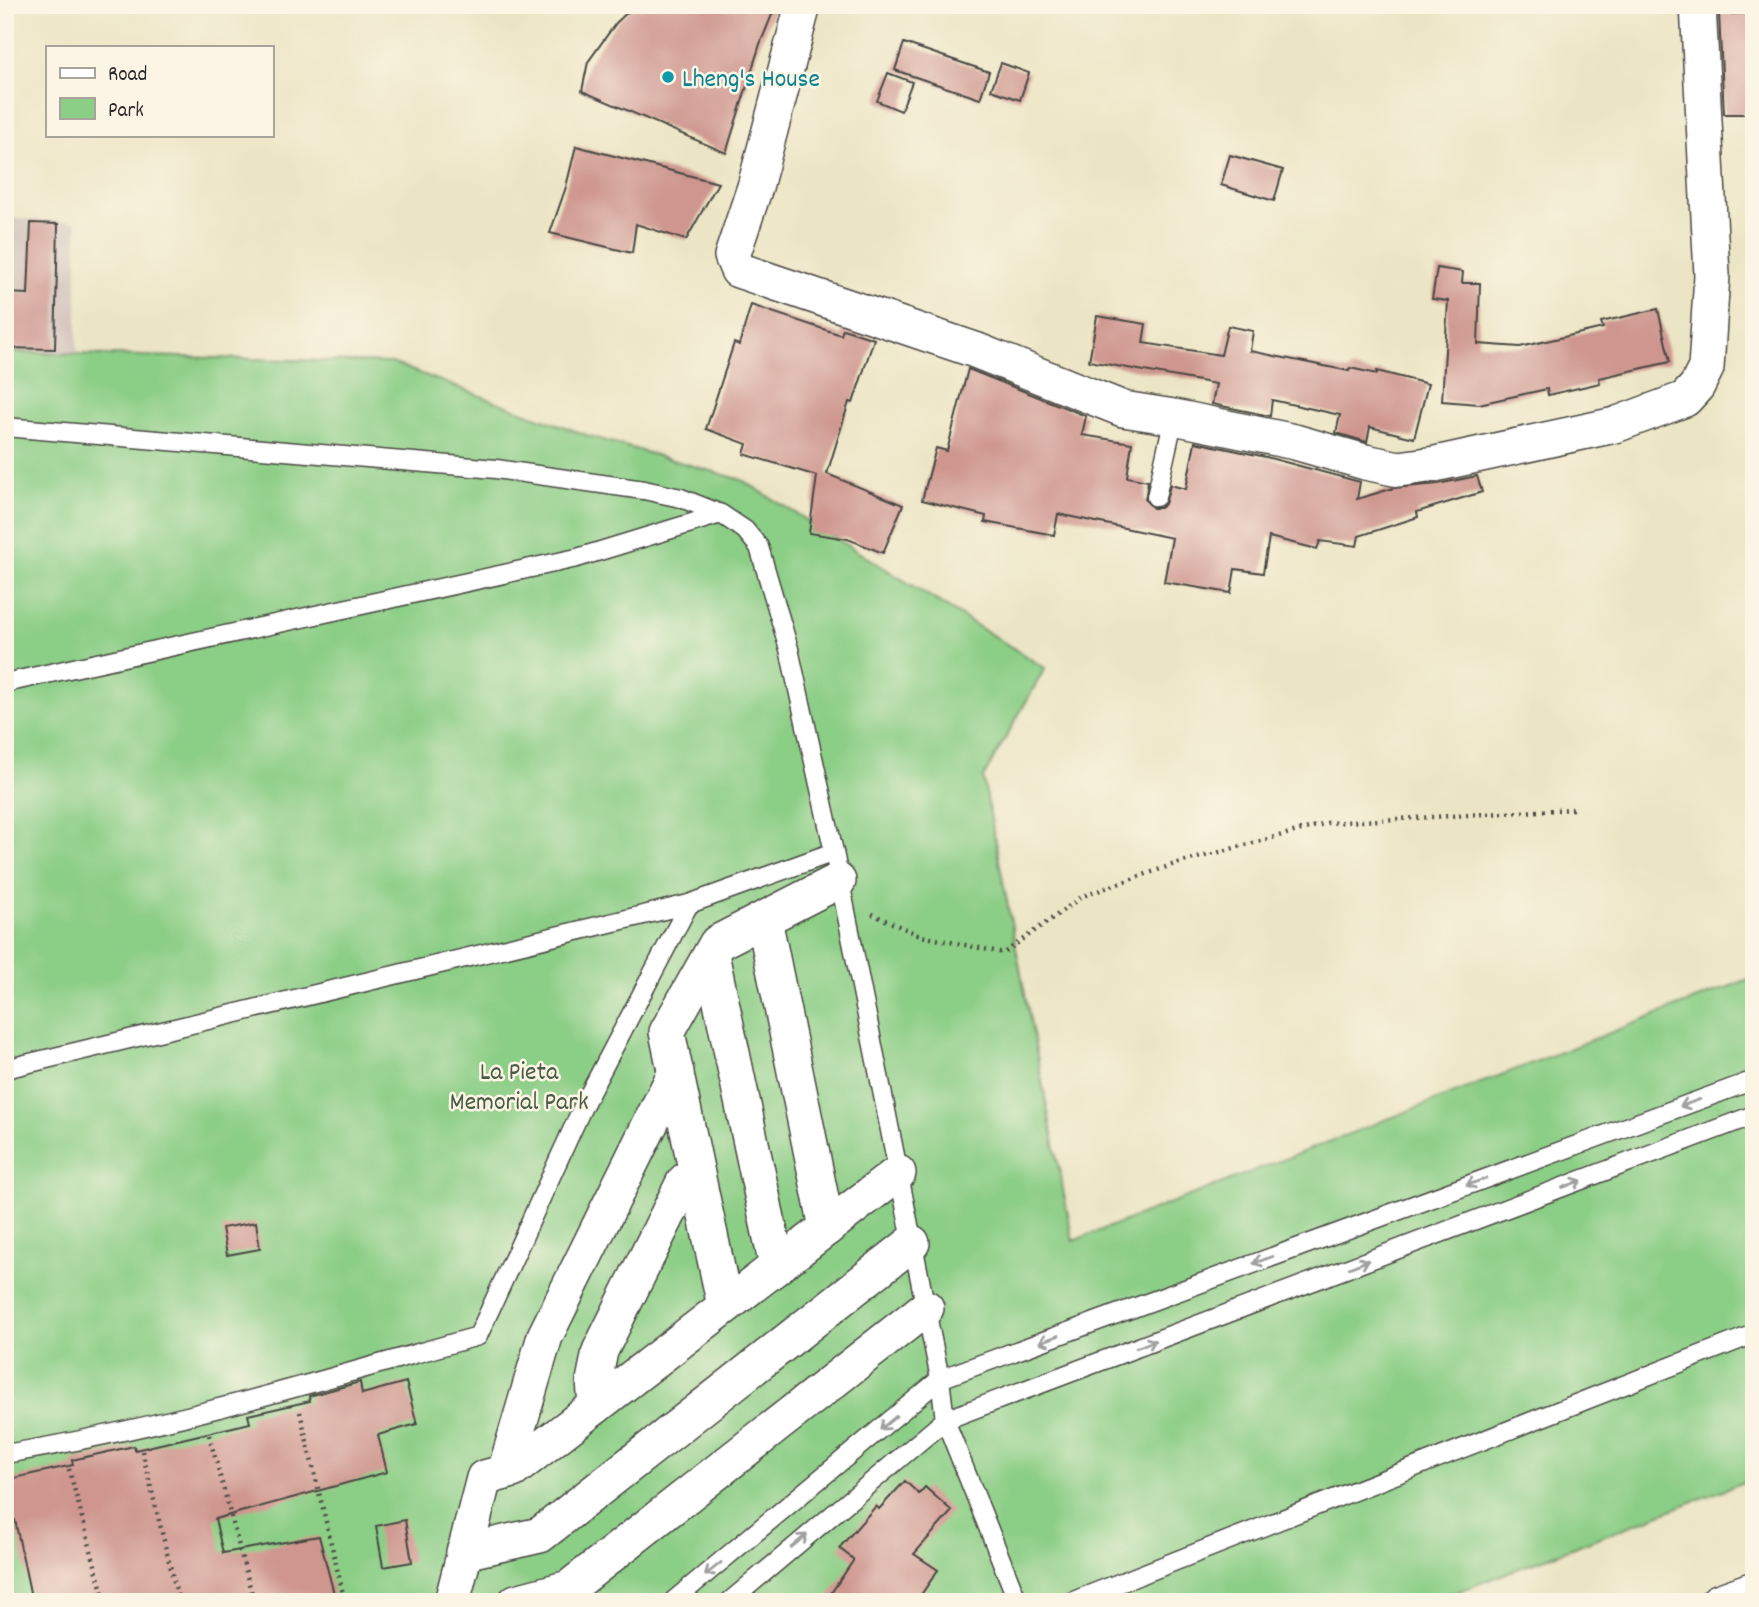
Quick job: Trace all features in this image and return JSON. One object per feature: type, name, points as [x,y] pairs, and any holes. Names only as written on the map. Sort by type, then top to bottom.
[{"type":"street","points":[[803,5],[755,187],[732,256],[738,270],[975,350],[1123,409],[1295,442],[1399,469],[1435,464],[1615,425],[1685,400],[1697,386],[1706,368],[1712,275],[1698,5]]},
{"type":"street","points":[[725,1306],[667,1032],[717,943],[838,878]]},
{"type":"street","points":[[764,919],[827,1227]]},
{"type":"street","points":[[710,954],[777,1266]]},
{"type":"street","points":[[505,1472],[545,1336],[676,1072]]},
{"type":"street","points":[[596,1406],[594,1381],[600,1350],[684,1182],[696,1171]]},
{"type":"street","points":[[452,1602],[484,1479],[513,1470],[898,1173]]},
{"type":"street","points":[[464,1552],[540,1535],[912,1243]]},
{"type":"street","points":[[676,1344],[715,1254]]},
{"type":"street","points":[[516,1602],[569,1588],[926,1308]]},
{"type":"street","points":[[1718,1602],[1754,1588]]},
{"type":"lane","points":[[1156,496],[1174,417]]},
{"type":"lane","points":[[5,426],[496,469],[645,490],[681,498],[721,514],[745,530],[759,547],[789,649],[926,1308],[945,1420],[1018,1602]]},
{"type":"lane","points":[[5,683],[577,558],[721,514]]},
{"type":"lane","points":[[5,1069],[689,904],[838,878]]},
{"type":"lane","points":[[5,1454],[62,1445],[294,1388],[478,1336],[584,1104],[689,904]]},
{"type":"lane","points":[[672,1602],[940,1379],[1754,1080]]},
{"type":"lane","points":[[729,1602],[945,1420],[1754,1115]]},
{"type":"lane","points":[[1071,1602],[1754,1334]]},
{"type":"path","points":[[838,878],[921,936],[1004,953],[1083,896],[1175,864],[1327,823],[1574,809]]},
{"type":"path","points":[[294,1388],[345,1602]]},
{"type":"path","points":[[203,1410],[254,1602]]},
{"type":"path","points":[[136,1427],[179,1602]]},
{"type":"path","points":[[62,1445],[105,1602]]},
{"type":"shaded area","points":[[5,218],[77,222],[77,355],[5,352]]},
{"type":"green space","name":"La Pieta Memorial Park","points":[[5,352],[392,363],[589,436],[742,480],[1045,668],[983,778],[1073,1241],[1754,977],[1754,1478],[1431,1602],[5,1602]]},
{"type":"building","name":"Lheng's House","points":[[673,5],[776,5],[760,44],[726,153],[582,91],[588,62],[616,23],[632,8]]},
{"type":"building","points":[[1754,13],[1754,114],[1724,114],[1719,14]]},
{"type":"building","points":[[904,43],[989,72],[980,99],[895,70]]},
{"type":"building","points":[[1001,63],[1029,73],[1020,100],[991,90]]},
{"type":"building","points":[[888,73],[912,82],[901,111],[877,101]]},
{"type":"building","points":[[576,146],[718,183],[686,240],[636,224],[632,253],[550,233],[566,187]]},
{"type":"building","points":[[1230,155],[1283,170],[1274,201],[1221,185]]},
{"type":"building","points":[[31,223],[58,224],[55,349],[5,348],[5,293],[28,294]]},
{"type":"building","points":[[1437,268],[1463,272],[1462,283],[1480,283],[1478,344],[1520,347],[1603,328],[1601,322],[1658,309],[1670,362],[1599,378],[1600,383],[1548,395],[1547,389],[1479,404],[1442,401],[1448,301],[1432,299]]},
{"type":"building","points":[[751,305],[841,335],[843,329],[874,339],[853,403],[849,402],[827,474],[903,505],[883,553],[848,539],[809,533],[817,476],[744,454],[747,444],[706,429],[734,343],[739,345]]},
{"type":"building","points":[[1097,316],[1146,324],[1143,343],[1221,355],[1228,326],[1253,331],[1250,351],[1349,371],[1350,368],[1377,374],[1377,371],[1428,384],[1414,438],[1370,427],[1367,442],[1336,433],[1340,415],[1272,400],[1270,416],[1212,404],[1216,384],[1089,361]]},
{"type":"building","points":[[968,369],[1086,416],[1082,435],[1132,443],[1127,477],[1148,481],[1145,500],[1153,508],[1160,508],[1165,504],[1170,485],[1186,489],[1195,442],[1266,457],[1360,482],[1357,499],[1394,488],[1438,484],[1477,476],[1482,492],[1417,512],[1418,517],[1359,536],[1357,546],[1320,541],[1317,549],[1269,537],[1263,573],[1235,569],[1231,593],[1164,582],[1172,538],[1058,514],[1054,535],[985,522],[986,516],[922,500],[936,448],[947,451]]},
{"type":"building","points":[[256,1222],[260,1249],[227,1255],[222,1228]]},
{"type":"building","points":[[360,1382],[362,1394],[406,1382],[417,1424],[378,1435],[387,1472],[215,1519],[223,1553],[319,1536],[336,1602],[32,1602],[15,1520],[5,1522],[5,1480],[73,1465],[72,1460],[134,1446],[135,1450],[250,1423],[248,1415],[310,1401],[309,1396]]},
{"type":"building","points":[[905,1481],[919,1494],[925,1487],[952,1511],[914,1554],[938,1570],[916,1602],[825,1602],[853,1561],[839,1548],[876,1506],[879,1509]]},
{"type":"building","points":[[405,1520],[412,1562],[383,1567],[376,1526]]},
{"type":"place","name":"Lheng's House","points":[[668,77]]}]
